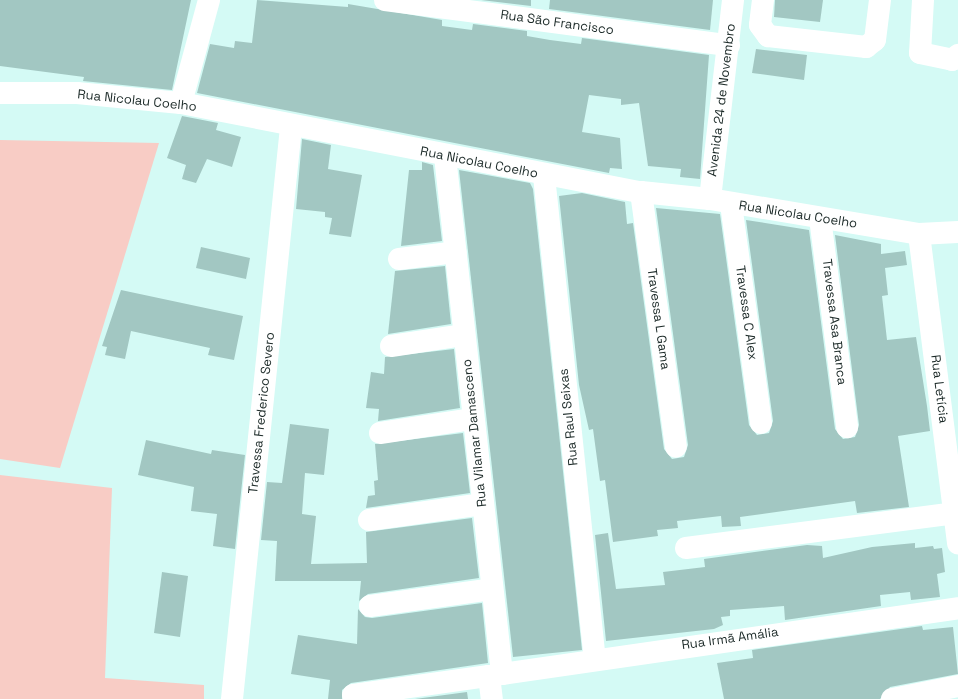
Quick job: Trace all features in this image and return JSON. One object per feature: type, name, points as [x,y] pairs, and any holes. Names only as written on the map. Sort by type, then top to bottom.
[{"type":"street","points":[[181,103],[209,0]]},
{"type":"street","name":"Rua São Francisco","points":[[385,0],[729,45]]},
{"type":"street","name":"Avenida 24 de Novembro","points":[[710,199],[729,45],[732,0]]},
{"type":"street","points":[[763,0],[760,25],[768,36],[866,47],[875,40],[880,0]]},
{"type":"street","points":[[923,0],[920,53],[952,60],[958,55]]},
{"type":"street","name":"Rua Nicolau Coelho","points":[[0,93],[77,94],[181,103],[291,127],[544,176],[641,192],[710,199],[730,204],[919,234],[958,232]]},
{"type":"street","name":"Travessa Frederico Severo","points":[[232,699],[291,127]]},
{"type":"street","name":"Rua Vilamar Damasceno","points":[[445,156],[492,589],[495,675],[492,699]]},
{"type":"street","name":"Rua Raul Seixas","points":[[544,176],[595,658]]},
{"type":"street","name":"Travessa L Gama","points":[[641,192],[676,447]]},
{"type":"street","name":"Travessa C Alex","points":[[730,204],[761,423]]},
{"type":"street","name":"Travessa Asa Branca","points":[[820,218],[847,427]]},
{"type":"street","name":"Rua Letícia","points":[[919,234],[956,513],[958,544]]},
{"type":"street","points":[[399,259],[456,252]]},
{"type":"street","points":[[390,346],[464,335]]},
{"type":"street","points":[[380,433],[473,419]]},
{"type":"street","points":[[369,520],[483,504]]},
{"type":"street","points":[[686,548],[956,513]]},
{"type":"street","points":[[370,606],[492,589]]},
{"type":"street","name":"Rua Irmã Amália","points":[[352,696],[387,695],[595,658],[958,608]]},
{"type":"street","points":[[892,699],[958,686]]},
{"type":"shaded area","points":[[0,140],[159,143],[60,468],[0,459]]},
{"type":"shaded area","points":[[0,475],[112,488],[105,678],[204,685],[204,699],[0,699]]},
{"type":"building","points":[[0,0],[191,0],[172,90],[83,81],[84,77],[0,66]]},
{"type":"building","points":[[257,0],[348,7],[348,4],[442,20],[442,26],[472,30],[473,24],[527,31],[527,36],[550,40],[581,44],[582,38],[709,55],[700,179],[680,177],[681,169],[648,166],[639,103],[621,105],[621,99],[589,95],[582,132],[620,138],[622,169],[610,168],[609,173],[197,93],[210,44],[234,48],[235,41],[252,43]]},
{"type":"building","points":[[481,0],[531,0],[531,6]]},
{"type":"building","points":[[550,0],[713,0],[710,30],[549,9]]},
{"type":"building","points":[[775,0],[823,0],[820,22],[774,17]]},
{"type":"building","points":[[756,49],[807,55],[804,80],[752,73]]},
{"type":"building","points":[[182,116],[218,123],[216,130],[241,137],[232,167],[207,159],[196,183],[182,179],[186,165],[167,158]]},
{"type":"building","points":[[302,139],[331,145],[328,169],[362,175],[351,237],[329,234],[332,218],[325,217],[325,212],[296,209]]},
{"type":"building","points":[[422,162],[433,165],[442,241],[401,246],[409,170],[422,170]]},
{"type":"building","points":[[459,170],[530,183],[533,189],[582,650],[513,657]]},
{"type":"building","points":[[582,193],[625,202],[627,224],[633,223],[664,449],[672,459],[684,457],[688,445],[656,208],[720,214],[749,425],[757,435],[769,433],[773,421],[746,220],[809,230],[835,429],[843,439],[855,437],[859,425],[835,235],[881,244],[881,254],[905,251],[907,265],[885,268],[888,295],[882,296],[887,340],[916,337],[927,406],[930,431],[898,436],[909,507],[857,513],[855,501],[740,517],[741,526],[722,527],[721,516],[677,521],[678,528],[657,530],[658,536],[613,542],[605,480],[600,481],[593,429],[589,430],[579,385],[559,196]]},
{"type":"building","points":[[201,247],[250,258],[246,279],[196,268]]},
{"type":"building","points":[[445,266],[451,324],[388,334],[395,271]]},
{"type":"building","points":[[121,290],[243,316],[234,360],[208,355],[210,348],[131,331],[125,359],[105,355],[107,347],[102,346]]},
{"type":"building","points":[[454,349],[460,408],[378,421],[379,409],[366,408],[371,372],[384,374],[385,357]]},
{"type":"building","points":[[290,424],[329,429],[324,475],[305,473],[302,514],[316,516],[311,564],[367,563],[366,532],[472,518],[479,578],[368,594],[359,601],[361,581],[275,581],[277,541],[261,540],[267,482],[282,483]]},
{"type":"building","points":[[463,433],[470,493],[366,508],[368,496],[375,495],[374,481],[378,480],[375,444]]},
{"type":"building","points":[[146,440],[211,454],[212,450],[245,455],[235,549],[213,546],[217,514],[191,511],[194,487],[138,475]]},
{"type":"building","points":[[608,533],[616,589],[665,585],[663,572],[705,567],[704,559],[807,545],[822,546],[823,558],[872,547],[915,543],[915,548],[933,546],[934,549],[942,548],[945,572],[937,574],[940,597],[911,600],[910,592],[880,595],[881,606],[785,620],[784,606],[730,610],[730,616],[721,617],[723,625],[714,629],[606,641],[595,535]]},
{"type":"building","points":[[162,572],[188,576],[180,637],[154,633]]},
{"type":"building","points":[[482,603],[488,663],[351,683],[342,690],[342,699],[328,699],[330,680],[291,674],[298,635],[357,644],[358,609],[365,617],[372,618]]},
{"type":"building","points":[[922,626],[923,630],[953,627],[958,674],[890,687],[880,699],[724,699],[717,663],[753,658],[752,650]]},
{"type":"building","points":[[467,692],[468,699],[415,699]]}]
